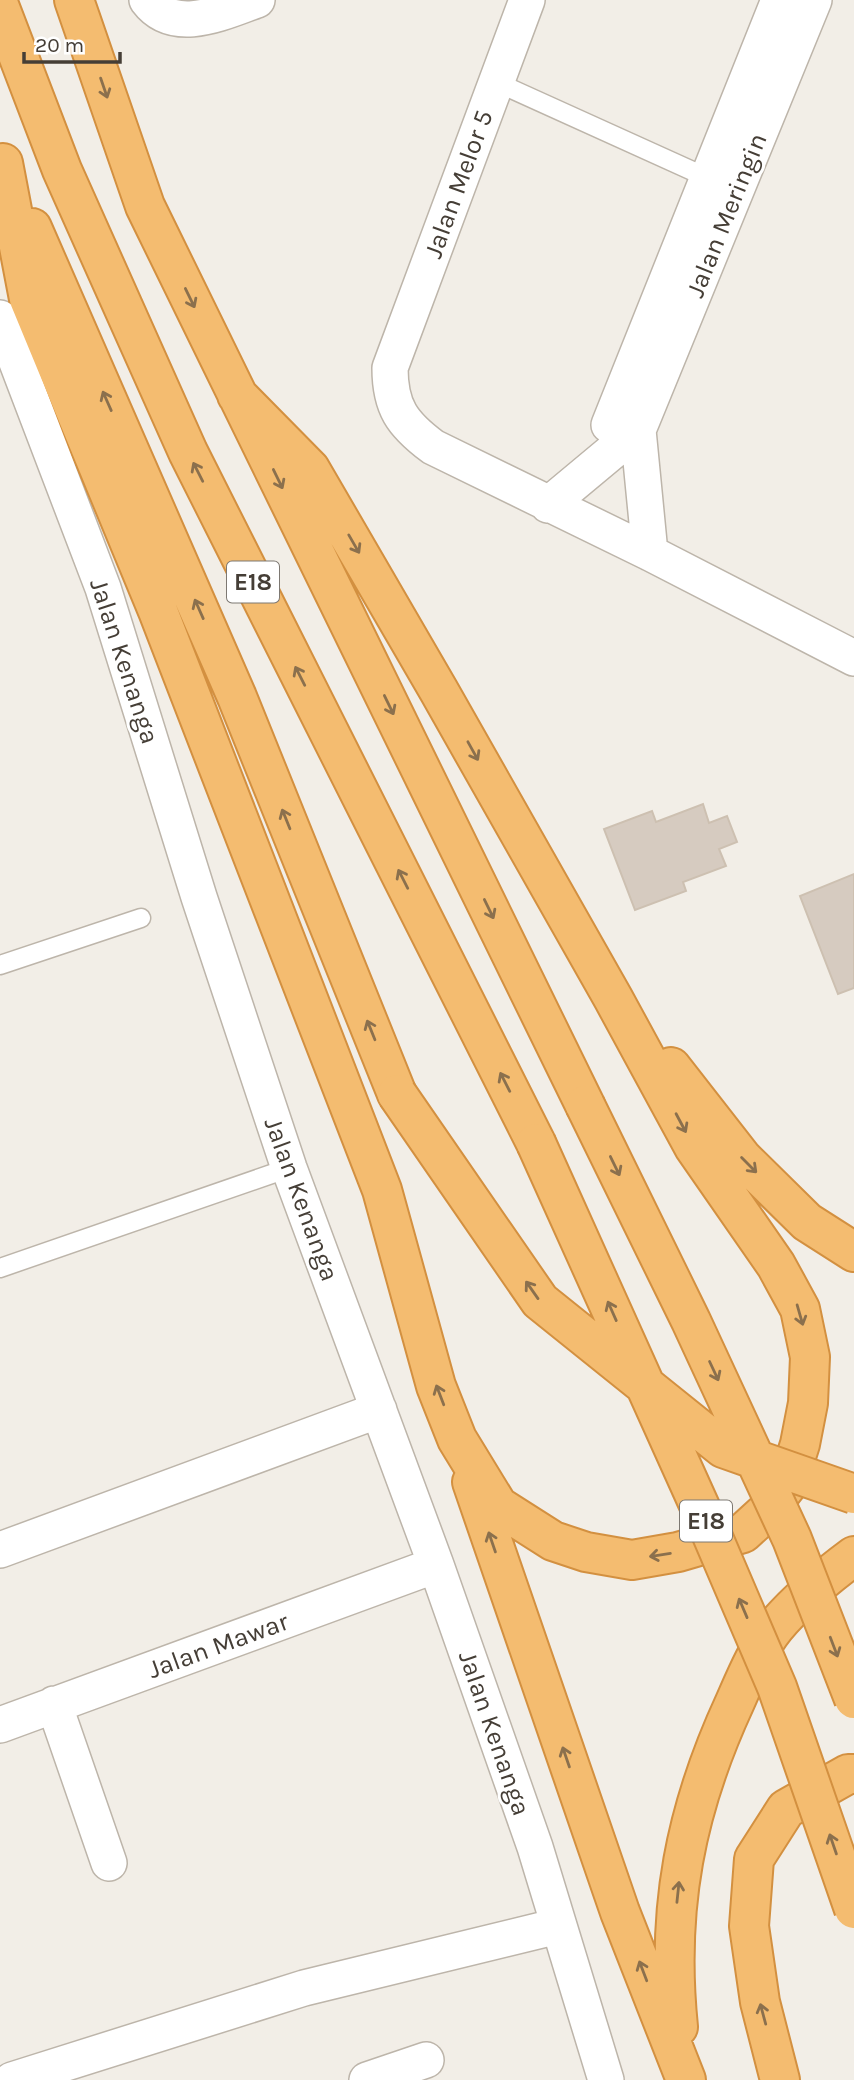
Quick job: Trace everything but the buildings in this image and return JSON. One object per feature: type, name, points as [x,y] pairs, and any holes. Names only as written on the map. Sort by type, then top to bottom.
[{"type":"highway","name":"E18","points":[[74,0],[145,206],[691,1321],[792,1539],[854,1699]]},
{"type":"highway","name":"E18","points":[[0,8],[62,170],[188,452],[536,1143],[700,1507],[777,1687],[854,1909]]},
{"type":"highway","name":"E18","points":[[1,159],[237,697],[397,1094],[540,1301],[723,1448],[854,1494]]},
{"type":"highway","points":[[1,159],[29,299],[158,611],[383,1190],[436,1386],[457,1439],[620,1913],[686,2080]]},
{"type":"highway","points":[[237,395],[310,469],[613,998],[694,1147],[776,1265],[800,1309],[810,1357],[808,1403],[800,1444],[787,1485],[766,1512],[743,1533],[678,1552],[632,1560],[586,1552],[553,1541],[498,1506],[457,1439]]},
{"type":"highway","points":[[613,998],[742,1158],[807,1222],[854,1252]]},
{"type":"highway","points":[[686,2080],[674,1985],[681,1868],[695,1804],[726,1722],[748,1674],[775,1628],[811,1592],[854,1556]]},
{"type":"highway","points":[[780,2080],[760,2002],[749,1926],[754,1858],[786,1809],[848,1774],[854,1774]]},
{"type":"street","points":[[147,0],[166,16],[185,19],[213,15],[257,0]]},
{"type":"street","name":"Jalan Melor 5","points":[[527,0],[390,368],[390,391],[413,432],[433,447],[548,505]]},
{"type":"street","points":[[623,427],[708,178],[779,0]]},
{"type":"street","name":"Jalan Meringin","points":[[548,505],[623,427],[814,0]]},
{"type":"street","name":"Jalan Kenanga","points":[[1,322],[103,588],[199,897],[289,1168],[436,1565],[535,1847],[606,2080]]},
{"type":"street","name":"Jalan Meringin","points":[[623,427],[650,553]]},
{"type":"street","points":[[548,505],[650,553],[854,658]]},
{"type":"street","points":[[0,1550],[379,1410]]},
{"type":"street","name":"Jalan Mawar","points":[[0,1725],[436,1565]]},
{"type":"street","points":[[54,1704],[109,1863]]},
{"type":"street","points":[[12,2080],[304,1988],[558,1926]]},
{"type":"street","points":[[368,2080],[426,2060]]},
{"type":"lane","points":[[496,82],[708,178]]},
{"type":"lane","points":[[0,965],[141,918]]},
{"type":"lane","points":[[0,1268],[289,1168]]}]
